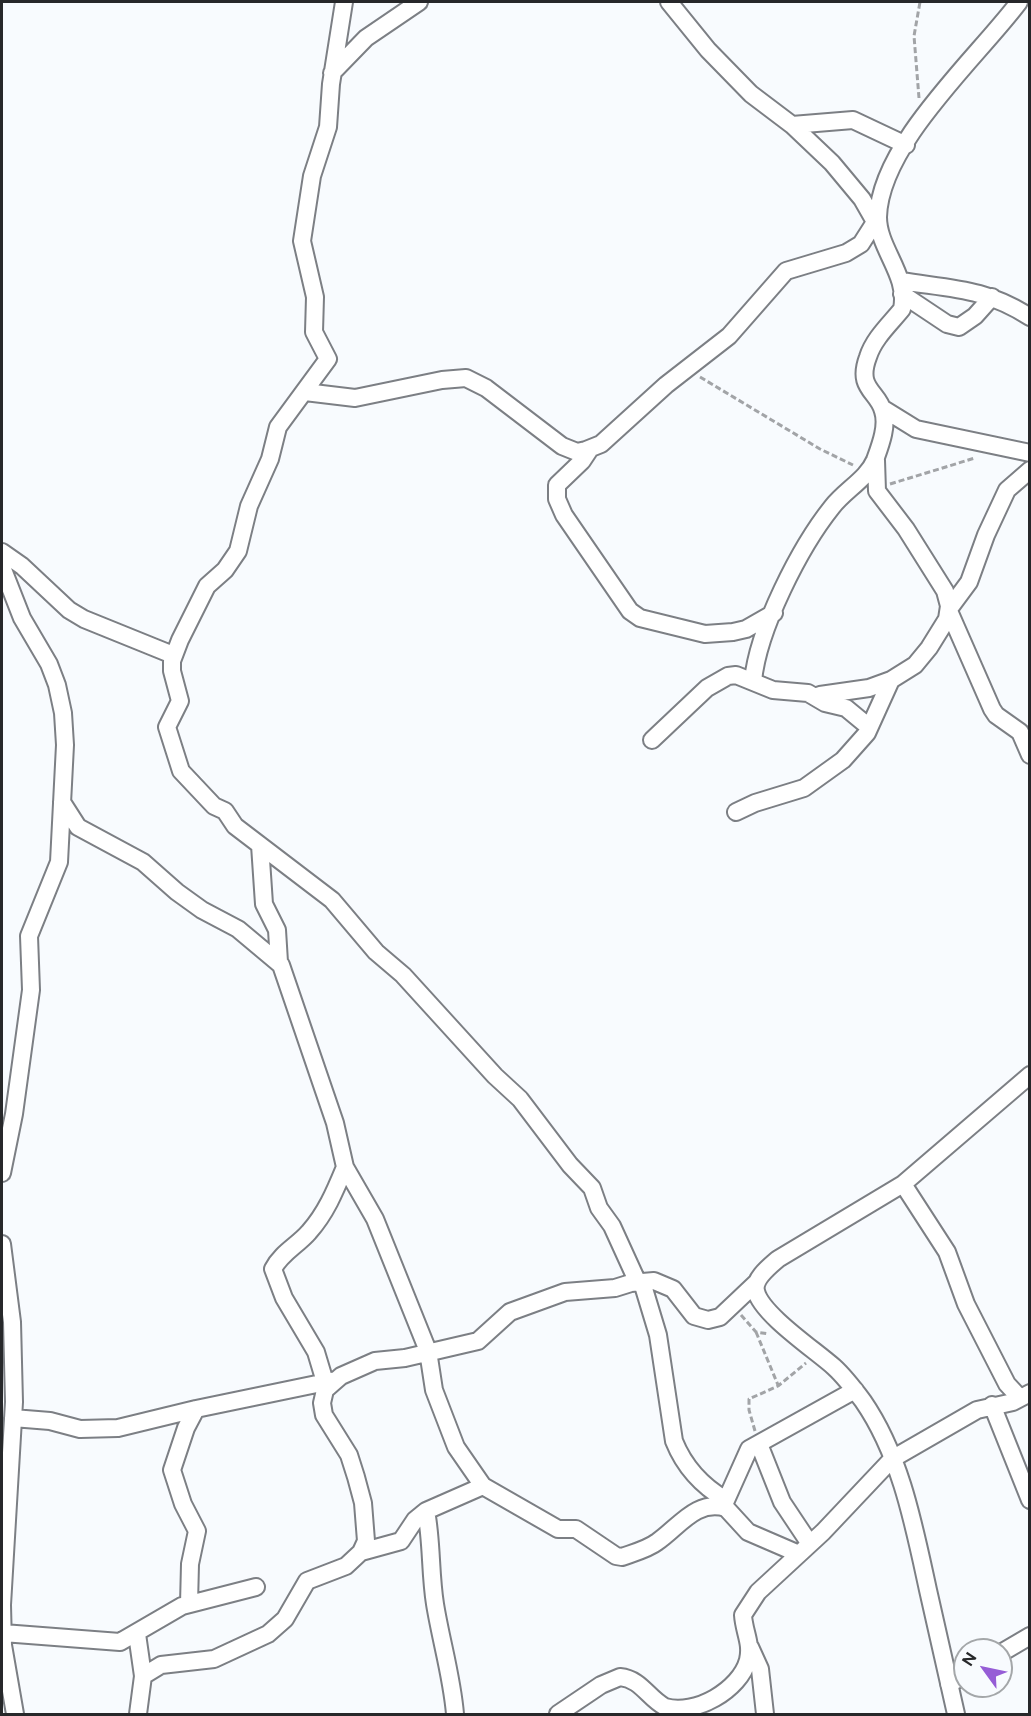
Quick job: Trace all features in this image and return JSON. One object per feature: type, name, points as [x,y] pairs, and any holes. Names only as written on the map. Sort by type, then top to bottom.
[{"type":"street","points":[[344,2],[332,73],[328,127],[312,176],[302,241],[315,297],[314,332],[328,359],[278,427],[270,459],[244,521],[238,551],[225,570],[207,586],[173,655],[172,671],[180,701],[167,727],[181,771],[214,806],[225,811],[235,826],[332,900],[376,952],[403,975],[495,1076],[520,1099],[570,1165],[592,1188],[599,1208],[612,1226],[640,1282],[658,1335],[674,1441],[680,1455],[748,1532],[805,1549]]},
{"type":"street","points":[[332,73],[366,38],[419,2]]},
{"type":"street","points":[[656,2],[672,5],[708,50],[751,94],[792,125],[851,184],[877,225],[901,288],[902,309],[874,344],[866,367],[868,389],[882,408],[916,429],[1029,453]]},
{"type":"street","points":[[305,392],[355,398],[442,380],[466,378],[486,388],[561,446],[577,452],[601,444],[666,385],[729,336],[786,271],[846,253],[861,244],[877,225],[884,190],[920,121],[1019,2]]},
{"type":"street","points":[[792,125],[853,120],[906,145]]},
{"type":"street","points":[[901,288],[947,324],[959,327],[975,316],[992,297]]},
{"type":"street","points":[[901,288],[975,291],[992,297],[1029,317]]},
{"type":"street","points":[[753,681],[755,662],[793,568],[825,516],[872,463],[885,423],[882,408]]},
{"type":"street","points":[[590,449],[582,461],[557,484],[557,500],[573,530],[630,611],[640,618],[705,634],[746,629],[774,613]]},
{"type":"street","points":[[872,463],[877,487],[945,591],[949,610],[992,709],[996,715],[1020,732],[1029,755]]},
{"type":"street","points":[[736,812],[804,788],[843,760],[863,739],[891,680],[896,674],[915,665],[941,630],[949,610],[969,582],[986,535],[1007,490],[1011,483],[1024,477],[1029,470]]},
{"type":"street","points":[[2,552],[22,566],[69,610],[84,619],[173,655]]},
{"type":"street","points":[[2,567],[22,618],[50,664],[60,696],[66,745],[59,862],[29,936],[31,990],[14,1114],[2,1173]]},
{"type":"street","points":[[652,741],[670,727],[698,695],[715,682],[736,675],[773,690],[800,690],[813,695],[825,703],[846,708],[869,727]]},
{"type":"street","points":[[813,695],[862,689],[891,680]]},
{"type":"street","points":[[62,802],[78,827],[143,862],[177,892],[202,910],[238,929],[279,962]]},
{"type":"street","points":[[260,845],[264,904],[278,930],[279,962],[335,1123],[345,1167],[375,1219],[428,1351],[434,1390],[444,1420],[461,1455],[483,1486],[558,1529],[576,1529],[616,1556],[622,1557],[656,1543],[678,1522],[708,1506],[724,1503]]},
{"type":"street","points":[[13,1419],[50,1421],[80,1429],[118,1428],[196,1408],[331,1381],[362,1365],[405,1358],[478,1341],[510,1312],[565,1292],[615,1288],[640,1282],[667,1285],[694,1316],[703,1320],[715,1320],[757,1282],[766,1269],[778,1259],[903,1184],[1029,1075]]},
{"type":"street","points":[[331,1381],[280,1290],[273,1269],[278,1260],[308,1234],[320,1219],[345,1167]]},
{"type":"street","points":[[903,1184],[947,1252],[966,1304],[1006,1384],[1025,1396]]},
{"type":"street","points":[[2,1244],[12,1322],[13,1419],[6,1441],[3,1633],[15,1714]]},
{"type":"street","points":[[757,1282],[756,1292],[789,1329],[834,1366],[855,1390],[868,1409],[900,1476],[956,1714]]},
{"type":"street","points":[[331,1381],[325,1390],[322,1403],[324,1415],[349,1455],[363,1503],[366,1541],[361,1552]]},
{"type":"street","points":[[1006,1384],[995,1405],[1029,1500]]},
{"type":"street","points":[[724,1503],[746,1455],[759,1444],[855,1390]]},
{"type":"street","points":[[765,1714],[760,1669],[750,1647],[744,1620],[748,1605],[758,1592],[805,1549],[892,1459],[977,1410],[1025,1396]]},
{"type":"street","points":[[189,1604],[190,1564],[197,1531],[183,1504],[172,1470],[186,1428],[196,1408]]},
{"type":"street","points":[[759,1444],[782,1502],[805,1549]]},
{"type":"street","points":[[143,1676],[161,1665],[214,1659],[268,1634],[285,1619],[299,1590],[307,1581],[336,1571],[361,1552],[401,1541],[415,1520],[426,1511],[483,1486]]},
{"type":"street","points":[[426,1511],[432,1543],[434,1595],[455,1714]]},
{"type":"street","points":[[3,1633],[120,1642],[189,1604],[256,1587]]},
{"type":"street","points":[[137,1634],[143,1676],[138,1714]]},
{"type":"street","points":[[1013,1646],[1029,1636]]},
{"type":"street","points":[[558,1714],[601,1685],[620,1677],[637,1682],[663,1707],[679,1712],[694,1709],[712,1702],[736,1683],[742,1674],[750,1647]]},
{"type":"street","points":[[949,1684],[953,1682]]},
{"type":"path","points":[[920,2],[914,36],[920,121]]},
{"type":"path","points":[[687,370],[828,453],[872,463]]},
{"type":"path","points":[[877,487],[979,457]]},
{"type":"path","points":[[736,1299],[743,1320],[756,1332],[778,1386]]},
{"type":"path","points":[[756,1332],[767,1334],[789,1329]]},
{"type":"path","points":[[759,1444],[748,1402],[752,1396],[778,1386],[816,1353]]}]
